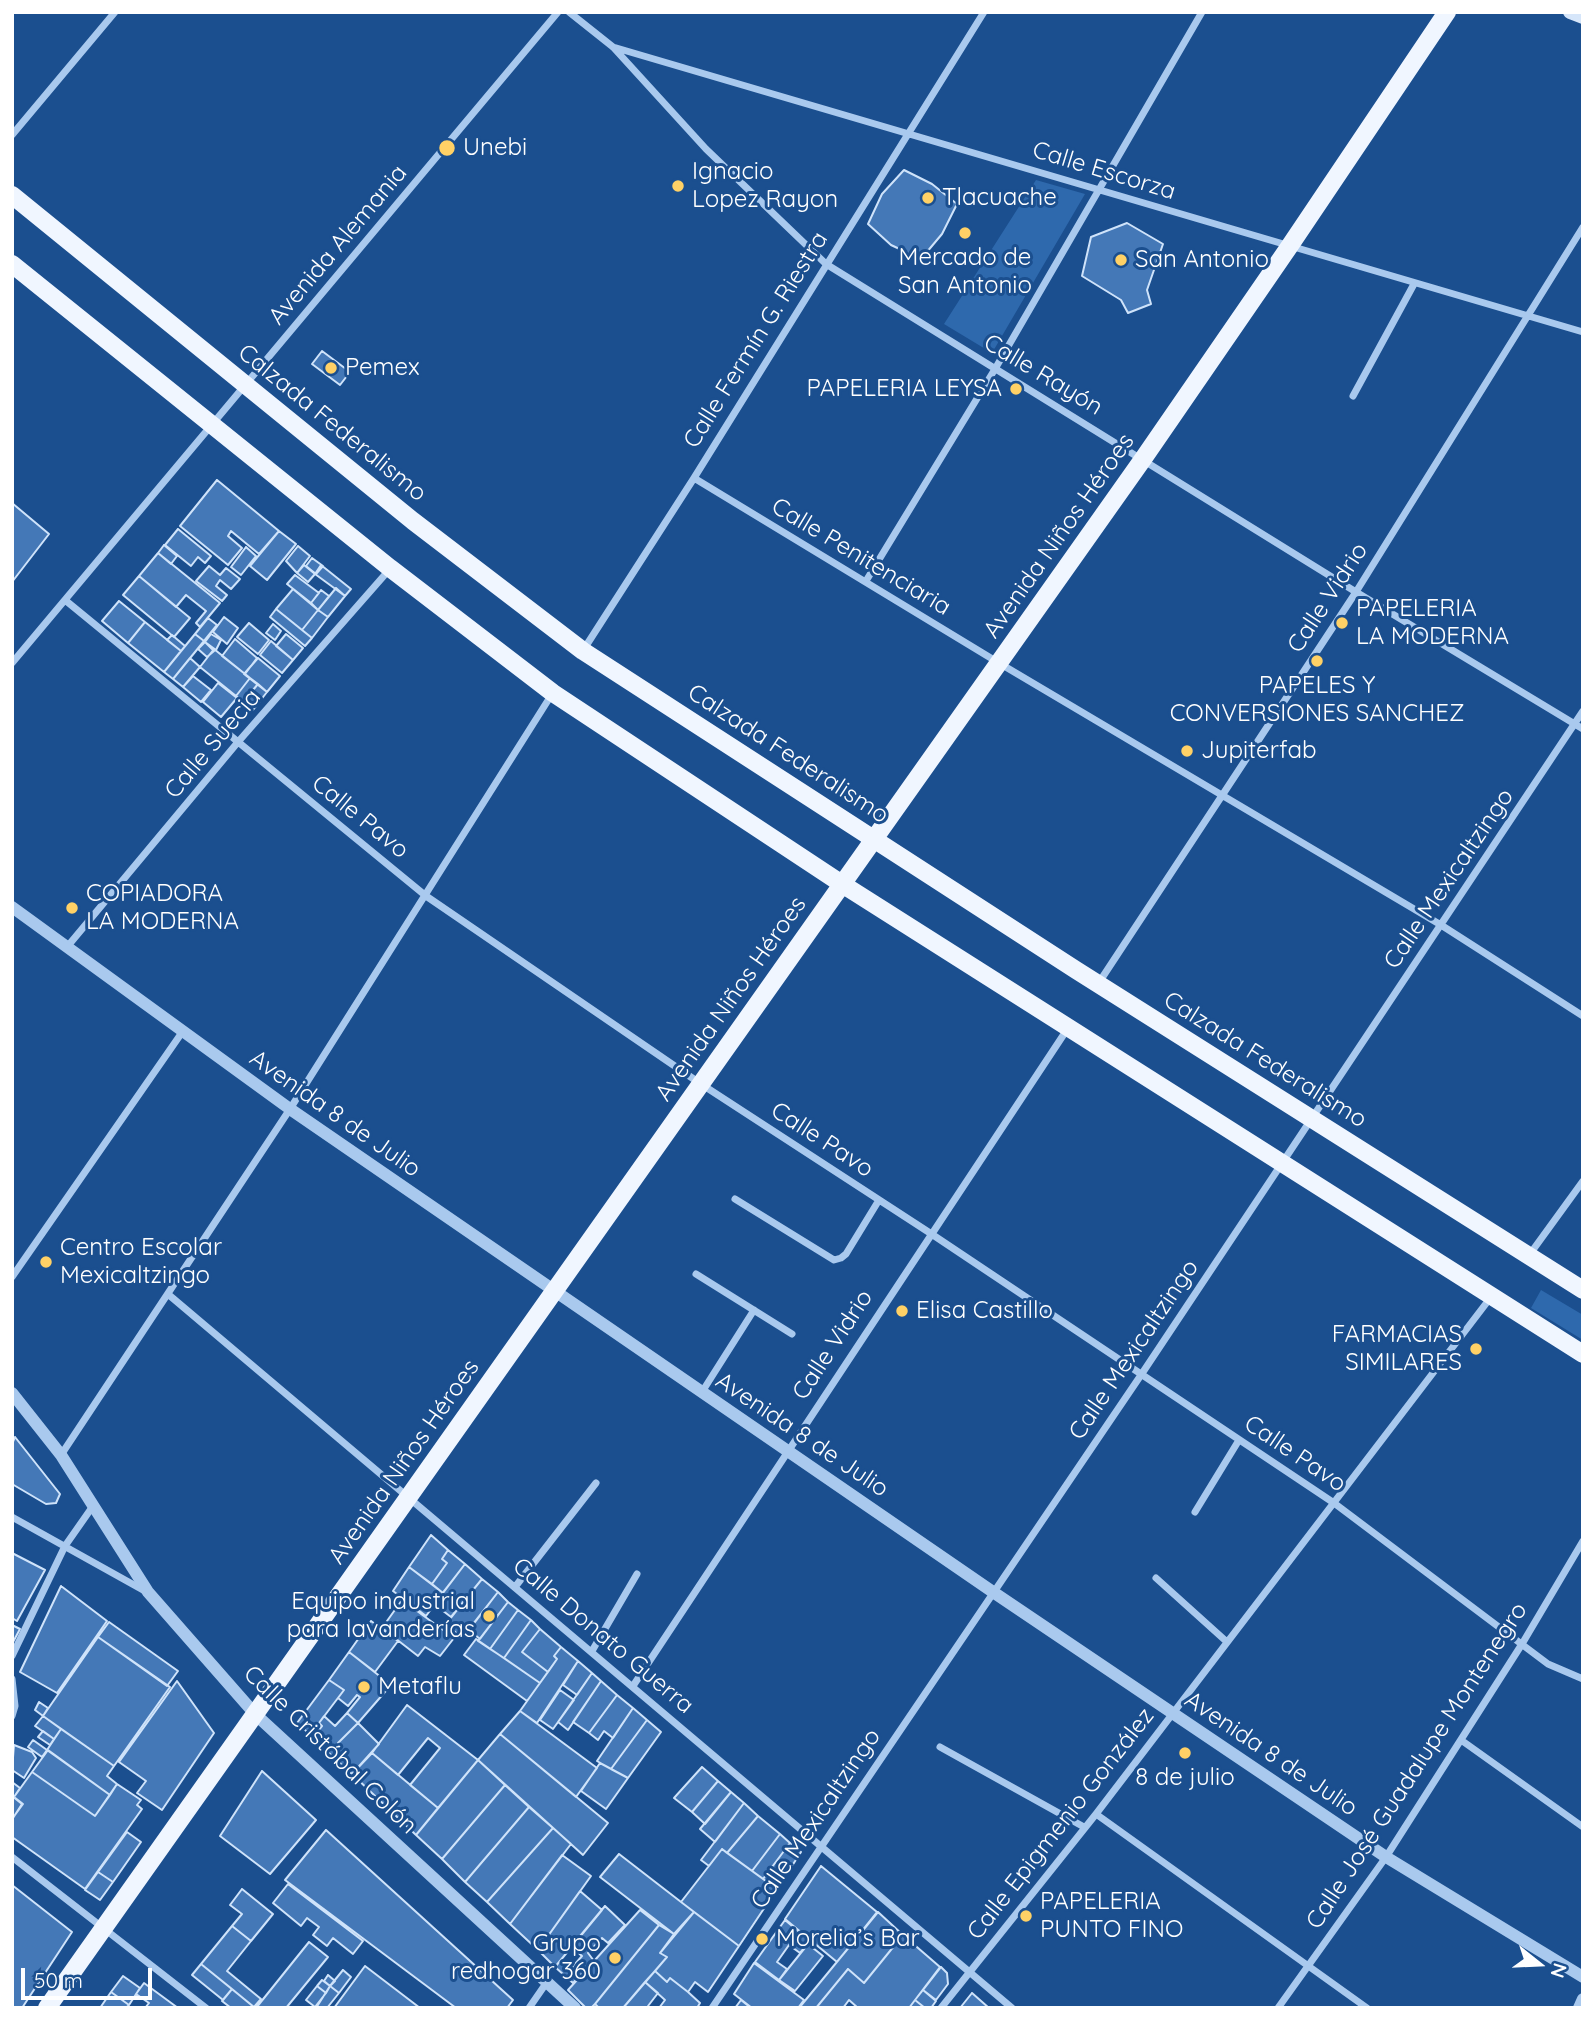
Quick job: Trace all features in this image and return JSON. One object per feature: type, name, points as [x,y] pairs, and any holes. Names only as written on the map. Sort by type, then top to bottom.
[{"type":"main road","name":"Avenida Niños Héroes","points":[[47,2008],[1143,459],[1447,12]]},
{"type":"main road","points":[[1570,12],[1583,17]]},
{"type":"main road","name":"Calzada Federalismo","points":[[12,195],[413,521],[583,651],[1098,984],[1583,1290]]},
{"type":"main road","points":[[12,264],[102,337],[215,421],[390,568],[553,693],[842,884],[1583,1354]]},
{"type":"street","points":[[12,135],[115,12]]},
{"type":"street","name":"Avenida Alemania","points":[[13,659],[558,12]]},
{"type":"street","name":"Calle Rayón","points":[[569,12],[613,47],[706,149],[826,264],[1579,727]]},
{"type":"street","name":"Calle Fermín G. Riestra","points":[[583,651],[984,12]]},
{"type":"street","points":[[866,582],[995,369],[1202,12]]},
{"type":"street","name":"Calle Escorza","points":[[613,47],[1583,332]]},
{"type":"street","name":"Calle Vidrio","points":[[1098,984],[1356,592],[1583,227]]},
{"type":"street","points":[[1353,396],[1414,284]]},
{"type":"street","name":"Calle Penitenciaria","points":[[694,478],[1441,926],[1583,1016]]},
{"type":"street","name":"Calle Suecia","points":[[67,947],[238,742],[390,568]]},
{"type":"street","name":"Calle Pavo","points":[[65,600],[426,896],[701,1084],[930,1233],[1334,1503],[1548,1664],[1583,1679]]},
{"type":"street","points":[[61,1455],[290,1109],[553,693]]},
{"type":"street","name":"Calle Mexicaltzingo","points":[[712,2008],[1441,926],[1579,727],[1583,711]]},
{"type":"street","name":"Avenida 8 de Julio","points":[[12,907],[290,1109],[993,1592],[1386,1857],[1583,1977]]},
{"type":"street","name":"Calle Vidrio","points":[[633,1686],[1068,1027]]},
{"type":"street","points":[[12,1277],[183,1031]]},
{"type":"street","points":[[1529,1255],[1583,1181]]},
{"type":"street","points":[[735,1199],[834,1260],[846,1254],[879,1200]]},
{"type":"street","points":[[696,1274],[792,1334]]},
{"type":"street","name":"Calle Donato Guerra","points":[[169,1295],[1012,2008]]},
{"type":"street","name":"Calle Epigmenio González","points":[[941,2008],[1096,1814],[1492,1297]]},
{"type":"street","points":[[702,1392],[754,1310]]},
{"type":"street","name":"Calle Cristóbal Colón","points":[[12,1393],[61,1455],[148,1592],[255,1714],[575,2008]]},
{"type":"street","points":[[1195,1513],[1239,1440]]},
{"type":"street","points":[[515,1587],[596,1483]]},
{"type":"street","points":[[12,1656],[65,1546],[93,1506]]},
{"type":"street","points":[[12,1517],[148,1592]]},
{"type":"street","name":"Calle José Guadalupe Montenegro","points":[[1278,2008],[1386,1857],[1522,1644],[1583,1541]]},
{"type":"street","points":[[592,1651],[636,1574]]},
{"type":"street","points":[[1156,1578],[1227,1642]]},
{"type":"street","points":[[12,1679],[15,1706],[12,1716]]},
{"type":"street","points":[[1461,1740],[1583,1827]]},
{"type":"street","points":[[940,1746],[1084,1827]]},
{"type":"street","points":[[1096,1814],[1367,2008]]},
{"type":"street","points":[[12,1857],[206,2008]]},
{"type":"street","points":[[529,2008],[548,1982]]},
{"type":"street","points":[[1578,2008],[1583,1999]]},
{"type":"shaded area","points":[[1036,180],[1085,194],[992,353],[944,324]]},
{"type":"shaded area","points":[[1541,1290],[1583,1315],[1583,1340],[1531,1308]]},
{"type":"building","points":[[904,170],[932,184],[957,204],[942,234],[921,259],[891,245],[868,224],[882,194]]},
{"type":"building","name":"San Antonio","points":[[1127,223],[1163,244],[1147,290],[1151,304],[1128,313],[1121,300],[1082,276],[1091,237]]},
{"type":"building","name":"Pemex","points":[[322,351],[350,372],[340,385],[312,364]]},
{"type":"building","points":[[217,480],[279,531],[259,554],[231,531],[228,536],[242,548],[228,565],[180,526]]},
{"type":"building","points":[[12,503],[49,534],[12,582]]},
{"type":"building","points":[[178,529],[211,556],[205,563],[198,557],[191,566],[165,545]]},
{"type":"building","points":[[279,531],[296,544],[267,580],[250,566]]},
{"type":"building","points":[[164,545],[177,556],[171,564],[158,553]]},
{"type":"building","points":[[298,546],[310,556],[297,573],[286,561]]},
{"type":"building","points":[[246,547],[256,556],[241,575],[231,567]]},
{"type":"building","points":[[158,553],[220,603],[200,627],[196,623],[206,611],[186,595],[176,607],[139,576]]},
{"type":"building","points":[[312,558],[323,566],[316,574],[306,566]]},
{"type":"building","points":[[304,565],[315,574],[308,582],[297,573]]},
{"type":"building","points":[[321,565],[351,589],[345,596],[315,574]]},
{"type":"building","points":[[209,566],[220,575],[226,568],[240,579],[231,589],[220,580],[216,586],[227,595],[222,601],[196,581]]},
{"type":"building","points":[[295,575],[319,593],[311,603],[287,584]]},
{"type":"building","points":[[139,576],[190,618],[174,637],[123,595]]},
{"type":"building","points":[[336,588],[345,596],[328,617],[318,610]]},
{"type":"building","points":[[293,589],[318,610],[302,630],[276,609]]},
{"type":"building","points":[[321,590],[329,596],[318,610],[311,603]]},
{"type":"building","points":[[119,601],[145,622],[128,643],[102,621]]},
{"type":"building","points":[[276,609],[312,638],[305,646],[270,617]]},
{"type":"building","points":[[318,610],[328,617],[312,638],[302,630]]},
{"type":"building","points":[[224,617],[238,628],[227,644],[213,632]]},
{"type":"building","points":[[208,618],[217,625],[204,641],[195,634]]},
{"type":"building","points":[[145,622],[181,651],[164,672],[128,643]]},
{"type":"building","points":[[249,623],[269,640],[258,654],[237,637]]},
{"type":"building","points":[[273,624],[281,631],[275,640],[266,633]]},
{"type":"building","points":[[195,634],[204,641],[173,679],[164,672]]},
{"type":"building","points":[[211,634],[221,640],[216,650],[205,642]]},
{"type":"building","points":[[286,634],[303,648],[293,660],[276,646]]},
{"type":"building","points":[[172,635],[185,646],[181,651],[167,640]]},
{"type":"building","points":[[235,639],[257,658],[245,674],[222,656]]},
{"type":"building","points":[[271,641],[293,660],[282,673],[260,655]]},
{"type":"building","points":[[205,642],[214,651],[207,657],[198,649]]},
{"type":"building","points":[[214,649],[250,678],[236,696],[200,667]]},
{"type":"building","points":[[190,658],[200,667],[183,687],[173,679]]},
{"type":"building","points":[[258,658],[280,676],[267,692],[244,674]]},
{"type":"building","points":[[193,676],[211,690],[201,702],[183,687]]},
{"type":"building","points":[[250,678],[258,684],[243,702],[236,696]]},
{"type":"building","points":[[218,683],[237,698],[221,717],[203,702]]},
{"type":"building","points":[[258,684],[267,692],[253,710],[243,702]]},
{"type":"building","points":[[15,1437],[60,1494],[56,1503],[46,1504],[12,1484],[12,1444]]},
{"type":"building","points":[[431,1535],[448,1550],[442,1559],[447,1563],[432,1584],[409,1567]]},
{"type":"building","points":[[448,1550],[465,1564],[443,1593],[432,1584],[447,1563],[442,1559]]},
{"type":"building","points":[[12,1553],[45,1570],[17,1621],[12,1618]]},
{"type":"building","points":[[465,1564],[482,1579],[451,1617],[434,1604]]},
{"type":"building","points":[[409,1567],[443,1593],[426,1616],[393,1591]]},
{"type":"building","points":[[482,1579],[498,1592],[462,1638],[446,1624]]},
{"type":"building","points":[[61,1586],[107,1621],[57,1693],[20,1672]]},
{"type":"building","name":"Equipo industrial para lavanderías","points":[[498,1592],[508,1602],[480,1639],[469,1630]]},
{"type":"building","points":[[402,1600],[454,1638],[440,1656],[425,1647],[418,1656],[382,1628]]},
{"type":"building","points":[[508,1602],[518,1610],[490,1649],[478,1641]]},
{"type":"building","points":[[518,1610],[531,1620],[504,1658],[490,1649]]},
{"type":"building","points":[[531,1620],[540,1629],[522,1652],[548,1672],[540,1683],[504,1658]]},
{"type":"building","points":[[371,1621],[398,1641],[375,1672],[349,1652]]},
{"type":"building","points":[[109,1622],[178,1671],[167,1686],[98,1637]]},
{"type":"building","points":[[12,1625],[20,1629],[12,1644]]},
{"type":"building","points":[[540,1629],[561,1647],[548,1672],[522,1652]]},
{"type":"building","points":[[98,1637],[170,1687],[114,1766],[43,1716]]},
{"type":"building","points":[[476,1639],[540,1683],[527,1701],[464,1655]]},
{"type":"building","points":[[561,1647],[578,1661],[537,1723],[520,1711],[557,1659],[554,1656]]},
{"type":"building","name":"Metaflu","points":[[349,1652],[391,1685],[358,1723],[347,1713],[360,1697],[357,1695],[348,1706],[338,1698],[344,1690],[329,1680]]},
{"type":"building","points":[[578,1661],[592,1673],[577,1695],[563,1685]]},
{"type":"building","points":[[592,1673],[601,1681],[568,1730],[558,1722]]},
{"type":"building","points":[[329,1680],[344,1690],[319,1723],[322,1726],[313,1737],[297,1723]]},
{"type":"building","points":[[177,1681],[214,1733],[162,1810],[137,1793],[146,1781],[119,1762]]},
{"type":"building","points":[[601,1681],[617,1695],[589,1733],[573,1722]]},
{"type":"building","points":[[560,1690],[574,1700],[553,1729],[540,1720]]},
{"type":"building","points":[[617,1695],[633,1708],[613,1738],[604,1731],[598,1740],[589,1733]]},
{"type":"building","points":[[39,1702],[48,1708],[43,1716],[35,1710]]},
{"type":"building","points":[[407,1705],[478,1760],[438,1808],[410,1785],[440,1748],[428,1738],[398,1775],[372,1753]]},
{"type":"building","points":[[633,1708],[647,1720],[611,1769],[597,1761]]},
{"type":"building","points":[[520,1711],[597,1768],[576,1797],[500,1734]]},
{"type":"building","points":[[347,1713],[358,1723],[338,1743],[342,1747],[332,1756],[313,1737],[322,1726],[319,1723],[324,1716],[335,1726]]},
{"type":"building","points":[[43,1716],[61,1729],[54,1739],[35,1726]]},
{"type":"building","points":[[647,1720],[661,1732],[628,1778],[611,1769]]},
{"type":"building","points":[[358,1723],[379,1744],[352,1774],[332,1756],[342,1747],[338,1743]]},
{"type":"building","points":[[61,1729],[114,1766],[107,1776],[117,1784],[110,1795],[47,1750]]},
{"type":"building","points":[[43,1731],[54,1739],[50,1745],[38,1737]]},
{"type":"building","points":[[500,1734],[608,1823],[583,1855],[478,1760]]},
{"type":"building","points":[[33,1740],[47,1750],[42,1757],[28,1747]]},
{"type":"building","points":[[14,1745],[32,1752],[36,1758],[24,1778],[12,1770]]},
{"type":"building","points":[[48,1750],[110,1795],[95,1816],[32,1772]]},
{"type":"building","points":[[372,1753],[438,1808],[416,1835],[352,1774]]},
{"type":"building","points":[[478,1760],[505,1785],[442,1859],[416,1835]]},
{"type":"building","points":[[600,1763],[628,1778],[606,1809],[581,1791]]},
{"type":"building","points":[[702,1767],[718,1781],[692,1812],[674,1798]]},
{"type":"building","points":[[262,1771],[316,1820],[270,1874],[220,1836]]},
{"type":"building","points":[[32,1772],[95,1816],[117,1784],[141,1800],[137,1805],[142,1809],[85,1889],[12,1837],[12,1819],[23,1804],[14,1797]]},
{"type":"building","points":[[718,1781],[731,1792],[705,1824],[692,1812]]},
{"type":"building","points":[[12,1782],[20,1788],[14,1797],[12,1796]]},
{"type":"building","points":[[505,1785],[529,1807],[465,1882],[442,1859]]},
{"type":"building","points":[[731,1792],[744,1803],[715,1842],[700,1829]]},
{"type":"building","points":[[12,1796],[22,1804],[13,1818],[12,1818]]},
{"type":"building","points":[[744,1803],[758,1816],[727,1853],[722,1849],[709,1866],[701,1860]]},
{"type":"building","points":[[529,1807],[553,1828],[487,1902],[465,1882]]},
{"type":"building","points":[[758,1816],[780,1834],[752,1871],[727,1853]]},
{"type":"building","points":[[553,1828],[571,1844],[510,1924],[487,1902]]},
{"type":"building","points":[[326,1830],[513,2000],[507,2008],[456,2008],[285,1880]]},
{"type":"building","points":[[127,1832],[141,1842],[113,1882],[98,1872]]},
{"type":"building","points":[[780,1834],[790,1843],[763,1879],[752,1871]]},
{"type":"building","points":[[790,1843],[801,1852],[777,1889],[763,1879]]},
{"type":"building","points":[[722,1849],[777,1889],[739,1946],[681,1902]]},
{"type":"building","points":[[619,1854],[694,1912],[674,1934],[600,1877]]},
{"type":"building","points":[[562,1855],[591,1876],[538,1950],[510,1924]]},
{"type":"building","points":[[821,1866],[877,1912],[837,1962],[785,1919]]},
{"type":"building","points":[[98,1872],[113,1882],[100,1900],[85,1890]]},
{"type":"building","points":[[288,1884],[363,1941],[353,1954],[333,1938],[327,1946],[313,1935],[319,1927],[307,1918],[301,1926],[273,1903]]},
{"type":"building","points":[[12,1885],[72,1932],[22,2008],[12,2008]]},
{"type":"building","points":[[242,1889],[273,1914],[251,1941],[232,1926],[242,1914],[230,1905]]},
{"type":"building","points":[[580,1891],[602,1910],[555,1967],[538,1950]]},
{"type":"building","points":[[605,1906],[625,1925],[608,1943],[602,1938],[588,1953],[594,1961],[573,1983],[555,1967],[560,1961],[570,1970],[582,1956],[571,1947]]},
{"type":"building","name":"Grupo redhogar 360","points":[[640,1910],[659,1925],[595,2004],[586,2008],[568,1990]]},
{"type":"building","points":[[694,1912],[739,1946],[708,1992],[695,1982],[688,1992],[670,1978],[667,1982],[655,1971],[667,1957],[660,1953]]},
{"type":"building","points":[[878,1912],[903,1935],[864,1983],[848,1969],[816,2008],[799,2008]]},
{"type":"building","points":[[785,1920],[810,1941],[800,1953],[789,1945],[777,1962],[787,1969],[779,1980],[755,1962]]},
{"type":"building","points":[[659,1925],[674,1934],[660,1953],[667,1957],[623,2008],[599,2008],[595,2004]]},
{"type":"building","points":[[232,1926],[251,1941],[227,1971],[261,1999],[254,2007],[201,1964]]},
{"type":"building","points":[[903,1935],[940,1967],[909,2008],[858,2008],[849,2000],[843,2008],[816,2008],[848,1969],[864,1983]]},
{"type":"building","points":[[309,1942],[328,1957],[286,2008],[256,2008]]},
{"type":"building","points":[[808,1944],[823,1956],[795,1991],[779,1980]]},
{"type":"building","points":[[754,1963],[804,2000],[798,2008],[752,2008],[734,1994]]},
{"type":"building","points":[[201,1964],[232,1989],[223,2000],[192,1975]]},
{"type":"building","points":[[365,1966],[420,2008],[334,2008]]},
{"type":"building","points":[[941,1967],[947,1973],[948,1984],[936,2000],[923,1990]]},
{"type":"building","points":[[343,1970],[351,1977],[339,1993],[330,1986]]},
{"type":"building","points":[[655,1971],[667,1982],[670,1978],[688,1992],[700,2003],[697,2008],[659,2008],[665,2000],[645,1982]]},
{"type":"building","points":[[328,1975],[335,1981],[330,1986],[324,1981]]},
{"type":"building","points":[[123,1976],[140,1988],[129,2005],[111,1992]]},
{"type":"building","points":[[322,1980],[330,1986],[326,1993],[317,1986]]},
{"type":"building","points":[[645,1982],[658,1993],[648,2006],[650,2008],[623,2008]]},
{"type":"building","points":[[144,1983],[178,2008],[145,2008],[149,2003],[136,1994]]},
{"type":"building","points":[[317,1986],[326,1993],[315,2007],[306,2000]]},
{"type":"building","points":[[330,1986],[339,1993],[327,2008],[316,2008]]},
{"type":"building","points":[[232,1989],[255,2008],[231,2008],[222,2001]]},
{"type":"building","points":[[923,1990],[936,2001],[931,2008],[925,2008],[915,2000]]},
{"type":"building","points":[[111,1992],[129,2005],[126,2008],[100,2008]]},
{"type":"building","points":[[972,1993],[989,2008],[960,2008]]},
{"type":"building","points":[[741,2000],[751,2008],[735,2008]]},
{"type":"building","points":[[915,2000],[925,2008],[909,2008]]},
{"type":"place","name":"Unebi","points":[[447,148]]},
{"type":"place","name":"Ignacio Lopez Rayon","points":[[678,186]]},
{"type":"place","name":"Tlacuache","points":[[928,198]]},
{"type":"place","name":"Mercado de San Antonio","points":[[965,233]]},
{"type":"place","name":"San Antonio","points":[[1121,260]]},
{"type":"place","name":"Pemex","points":[[331,368]]},
{"type":"place","name":"PAPELERIA LEYSA","points":[[1016,389]]},
{"type":"place","name":"PAPELERIA LA MODERNA","points":[[1342,623]]},
{"type":"place","name":"PAPELES Y CONVERSIONES SANCHEZ","points":[[1317,661]]},
{"type":"place","name":"Jupiterfab","points":[[1187,751]]},
{"type":"place","name":"COPIADORA LA MODERNA","points":[[72,908]]},
{"type":"place","name":"Centro Escolar Mexicaltzingo","points":[[46,1262]]},
{"type":"place","name":"Elisa Castillo","points":[[902,1311]]},
{"type":"place","name":"FARMACIAS SIMILARES","points":[[1476,1349]]},
{"type":"place","name":"Equipo industrial para lavanderías","points":[[489,1616]]},
{"type":"place","name":"Metaflu","points":[[364,1687]]},
{"type":"place","name":"8 de julio","points":[[1185,1753]]},
{"type":"place","name":"PAPELERIA PUNTO FINO","points":[[1026,1916]]},
{"type":"place","name":"Morelia’s Bar","points":[[762,1939]]},
{"type":"place","name":"Grupo redhogar 360","points":[[615,1958]]}]
